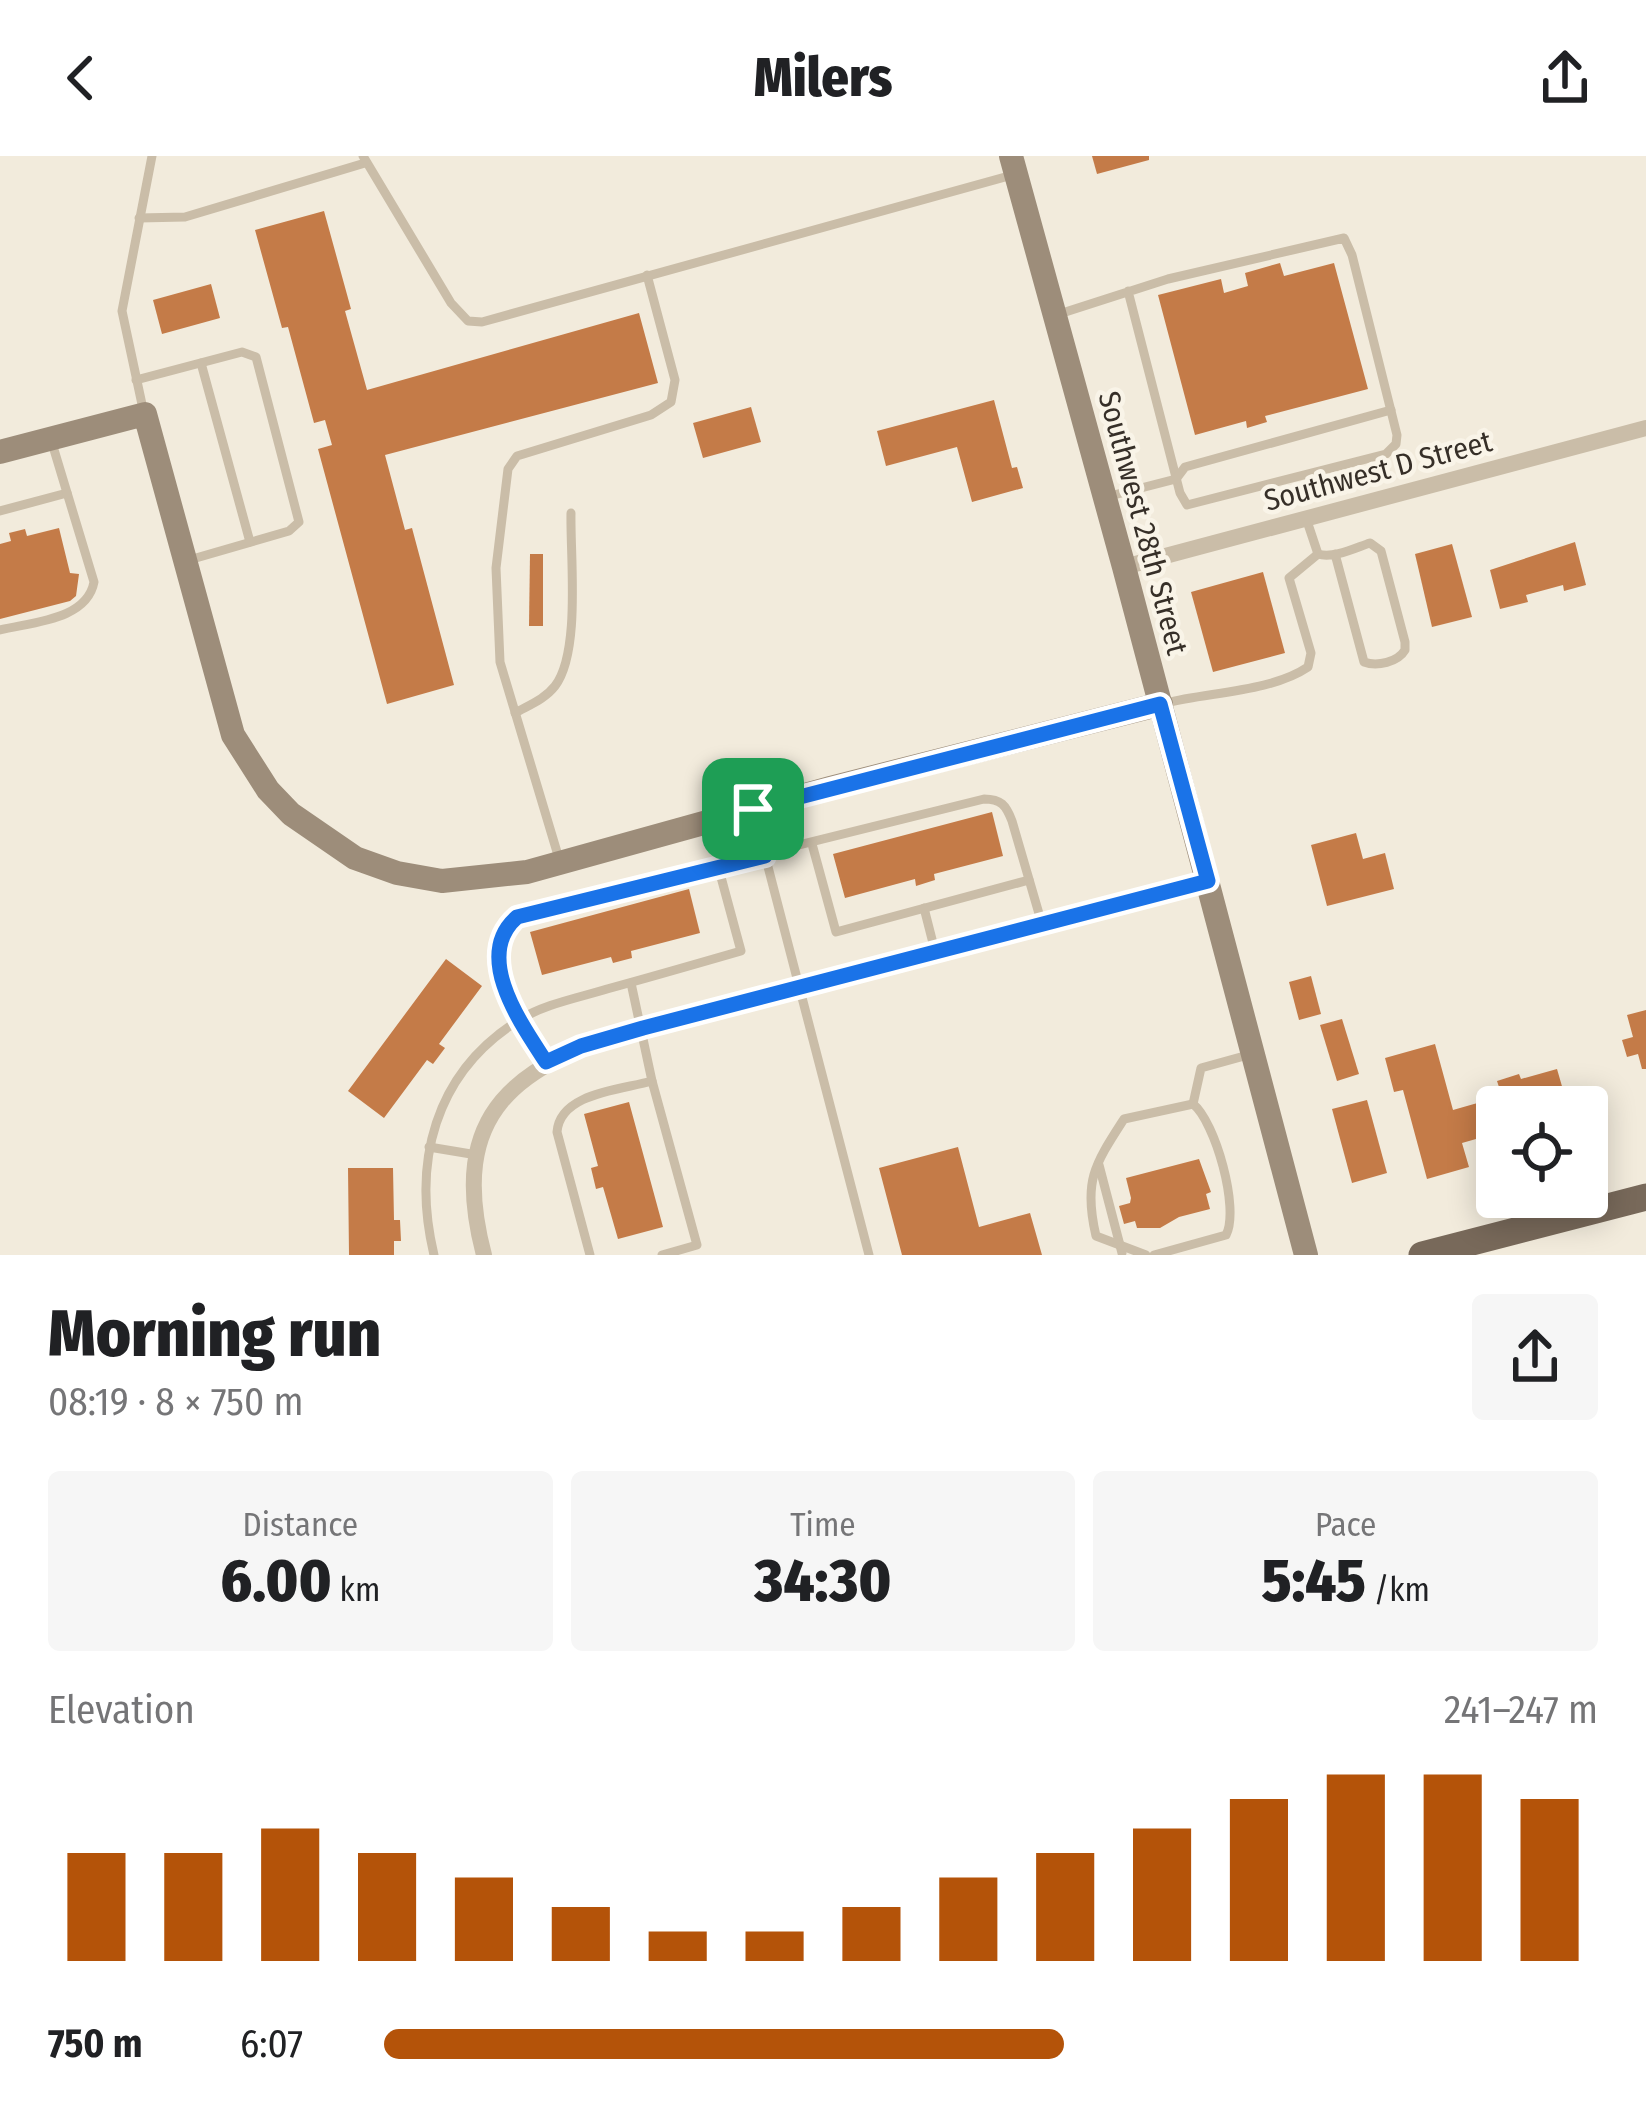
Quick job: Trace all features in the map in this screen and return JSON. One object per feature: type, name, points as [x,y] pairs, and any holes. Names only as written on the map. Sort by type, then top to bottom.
[{"type":"main road","points":[[1422,1255],[1479,1248],[1646,1197]]},
{"type":"street","name":"Southwest 28th Street","points":[[1013,165],[1306,1255]]},
{"type":"street","points":[[0,452],[145,413],[232,735],[268,790],[306,826],[355,858],[397,873],[442,881],[506,875],[1160,704]]},
{"type":"street","name":"Southwest D Street","points":[[1124,567],[1646,428]]},
{"type":"street","points":[[484,1255],[474,1211],[476,1155],[494,1111],[517,1084],[546,1062],[643,1028],[1208,881]]},
{"type":"lane","points":[[145,413],[122,311],[152,156]]},
{"type":"lane","points":[[139,218],[185,217],[364,160],[451,303],[469,321],[502,319],[1013,165]]},
{"type":"lane","points":[[1056,315],[1128,292],[1344,238],[1397,434],[1391,450],[1187,505],[1176,479],[1128,292]]},
{"type":"lane","points":[[561,862],[500,662],[496,568],[508,469],[517,456],[651,415],[671,401],[675,380],[646,275]]},
{"type":"lane","points":[[136,380],[242,352],[256,357],[299,522],[289,531],[183,562]]},
{"type":"lane","points":[[201,363],[250,542]]},
{"type":"lane","points":[[1105,497],[1176,479],[1185,466],[1391,410]]},
{"type":"lane","points":[[0,630],[74,611],[92,592],[94,582],[51,439]]},
{"type":"lane","points":[[0,512],[67,493]]},
{"type":"lane","points":[[515,713],[555,686],[568,657],[571,513]]},
{"type":"lane","points":[[1306,518],[1318,554]]},
{"type":"lane","points":[[1160,704],[1194,695],[1221,695],[1308,667],[1311,653],[1288,578],[1318,554],[1370,543],[1381,551],[1405,642],[1405,650],[1396,659],[1364,662],[1334,554]]},
{"type":"lane","points":[[546,1062],[505,991],[500,941],[517,917],[996,799],[1006,806],[1042,924]]},
{"type":"lane","points":[[753,809],[869,1255]]},
{"type":"lane","points":[[812,844],[836,932],[1029,880]]},
{"type":"lane","points":[[434,1255],[424,1180],[429,1147],[437,1114],[463,1074],[485,1047],[519,1020],[560,1003],[741,951],[718,866]]},
{"type":"lane","points":[[924,908],[935,951]]},
{"type":"lane","points":[[631,982],[652,1081],[697,1245],[662,1255]]},
{"type":"lane","points":[[1193,1104],[1201,1068],[1254,1053]]},
{"type":"lane","points":[[590,1255],[556,1132],[558,1119],[566,1108],[581,1101],[652,1081]]},
{"type":"lane","points":[[1193,1104],[1206,1114],[1231,1200],[1232,1224],[1226,1235],[1150,1255],[1122,1252],[1096,1236],[1088,1200],[1098,1160],[1124,1119],[1193,1104]]},
{"type":"lane","points":[[429,1147],[476,1155]]},
{"type":"lane","points":[[1098,1160],[1122,1252]]},
{"type":"building","points":[[1092,156],[1149,156],[1149,160],[1097,174]]},
{"type":"building","points":[[324,211],[367,390],[639,313],[658,383],[385,455],[405,530],[412,528],[454,685],[387,704],[318,449],[332,445],[325,420],[314,423],[255,230]]},
{"type":"building","points":[[1280,263],[1284,276],[1334,263],[1368,389],[1265,416],[1267,422],[1247,428],[1246,421],[1195,435],[1158,295],[1221,279],[1224,293],[1248,286],[1245,273]]},
{"type":"building","points":[[211,284],[220,318],[162,334],[153,300]]},
{"type":"building","points":[[994,400],[1012,468],[1017,467],[1023,488],[972,502],[957,447],[886,466],[877,431]]},
{"type":"building","points":[[751,407],[761,442],[703,458],[693,423]]},
{"type":"building","points":[[59,528],[70,573],[79,574],[76,596],[0,619],[0,544],[11,541],[9,533],[25,529],[27,536]]},
{"type":"building","points":[[1575,542],[1586,585],[1564,591],[1563,585],[1526,595],[1528,602],[1500,609],[1490,570]]},
{"type":"building","points":[[1452,544],[1472,617],[1432,627],[1415,554]]},
{"type":"building","points":[[530,554],[543,554],[543,626],[529,626]]},
{"type":"building","points":[[1263,572],[1285,653],[1213,672],[1191,592]]},
{"type":"building","points":[[992,812],[1003,856],[934,874],[935,880],[916,886],[915,879],[845,898],[833,854]]},
{"type":"building","points":[[1356,833],[1363,859],[1385,853],[1394,889],[1327,906],[1311,845]]},
{"type":"building","points":[[689,889],[700,933],[631,951],[632,958],[613,963],[611,957],[542,975],[530,932]]},
{"type":"building","points":[[446,959],[482,986],[439,1044],[445,1048],[433,1064],[427,1060],[384,1118],[348,1091]]},
{"type":"building","points":[[1311,976],[1321,1014],[1299,1020],[1289,982]]},
{"type":"building","points":[[1646,1010],[1646,1069],[1642,1069],[1638,1054],[1627,1057],[1622,1040],[1633,1037],[1627,1015]]},
{"type":"building","points":[[1342,1019],[1359,1074],[1337,1081],[1320,1025]]},
{"type":"building","points":[[1435,1044],[1453,1110],[1476,1103],[1476,1139],[1462,1143],[1469,1167],[1427,1179],[1403,1090],[1394,1092],[1385,1058]]},
{"type":"building","points":[[1557,1069],[1562,1086],[1499,1086],[1497,1081],[1519,1074],[1521,1079]]},
{"type":"building","points":[[1367,1100],[1387,1173],[1352,1183],[1332,1109]]},
{"type":"building","points":[[629,1102],[663,1227],[618,1239],[603,1187],[596,1189],[591,1168],[598,1166],[584,1114]]},
{"type":"building","points":[[958,1147],[979,1227],[1030,1213],[1042,1255],[902,1255],[879,1168]]},
{"type":"building","points":[[1199,1159],[1211,1192],[1206,1194],[1210,1209],[1160,1228],[1137,1228],[1135,1221],[1124,1224],[1119,1206],[1130,1203],[1131,1198],[1126,1178]]},
{"type":"building","points":[[348,1168],[393,1168],[394,1220],[400,1220],[401,1241],[394,1241],[394,1255],[349,1255]]},
{"type":"route","points":[[1160,704],[1208,881],[643,1028],[546,1062],[505,991],[500,941],[506,927],[533,911],[765,856],[753,809],[1160,704]]}]
